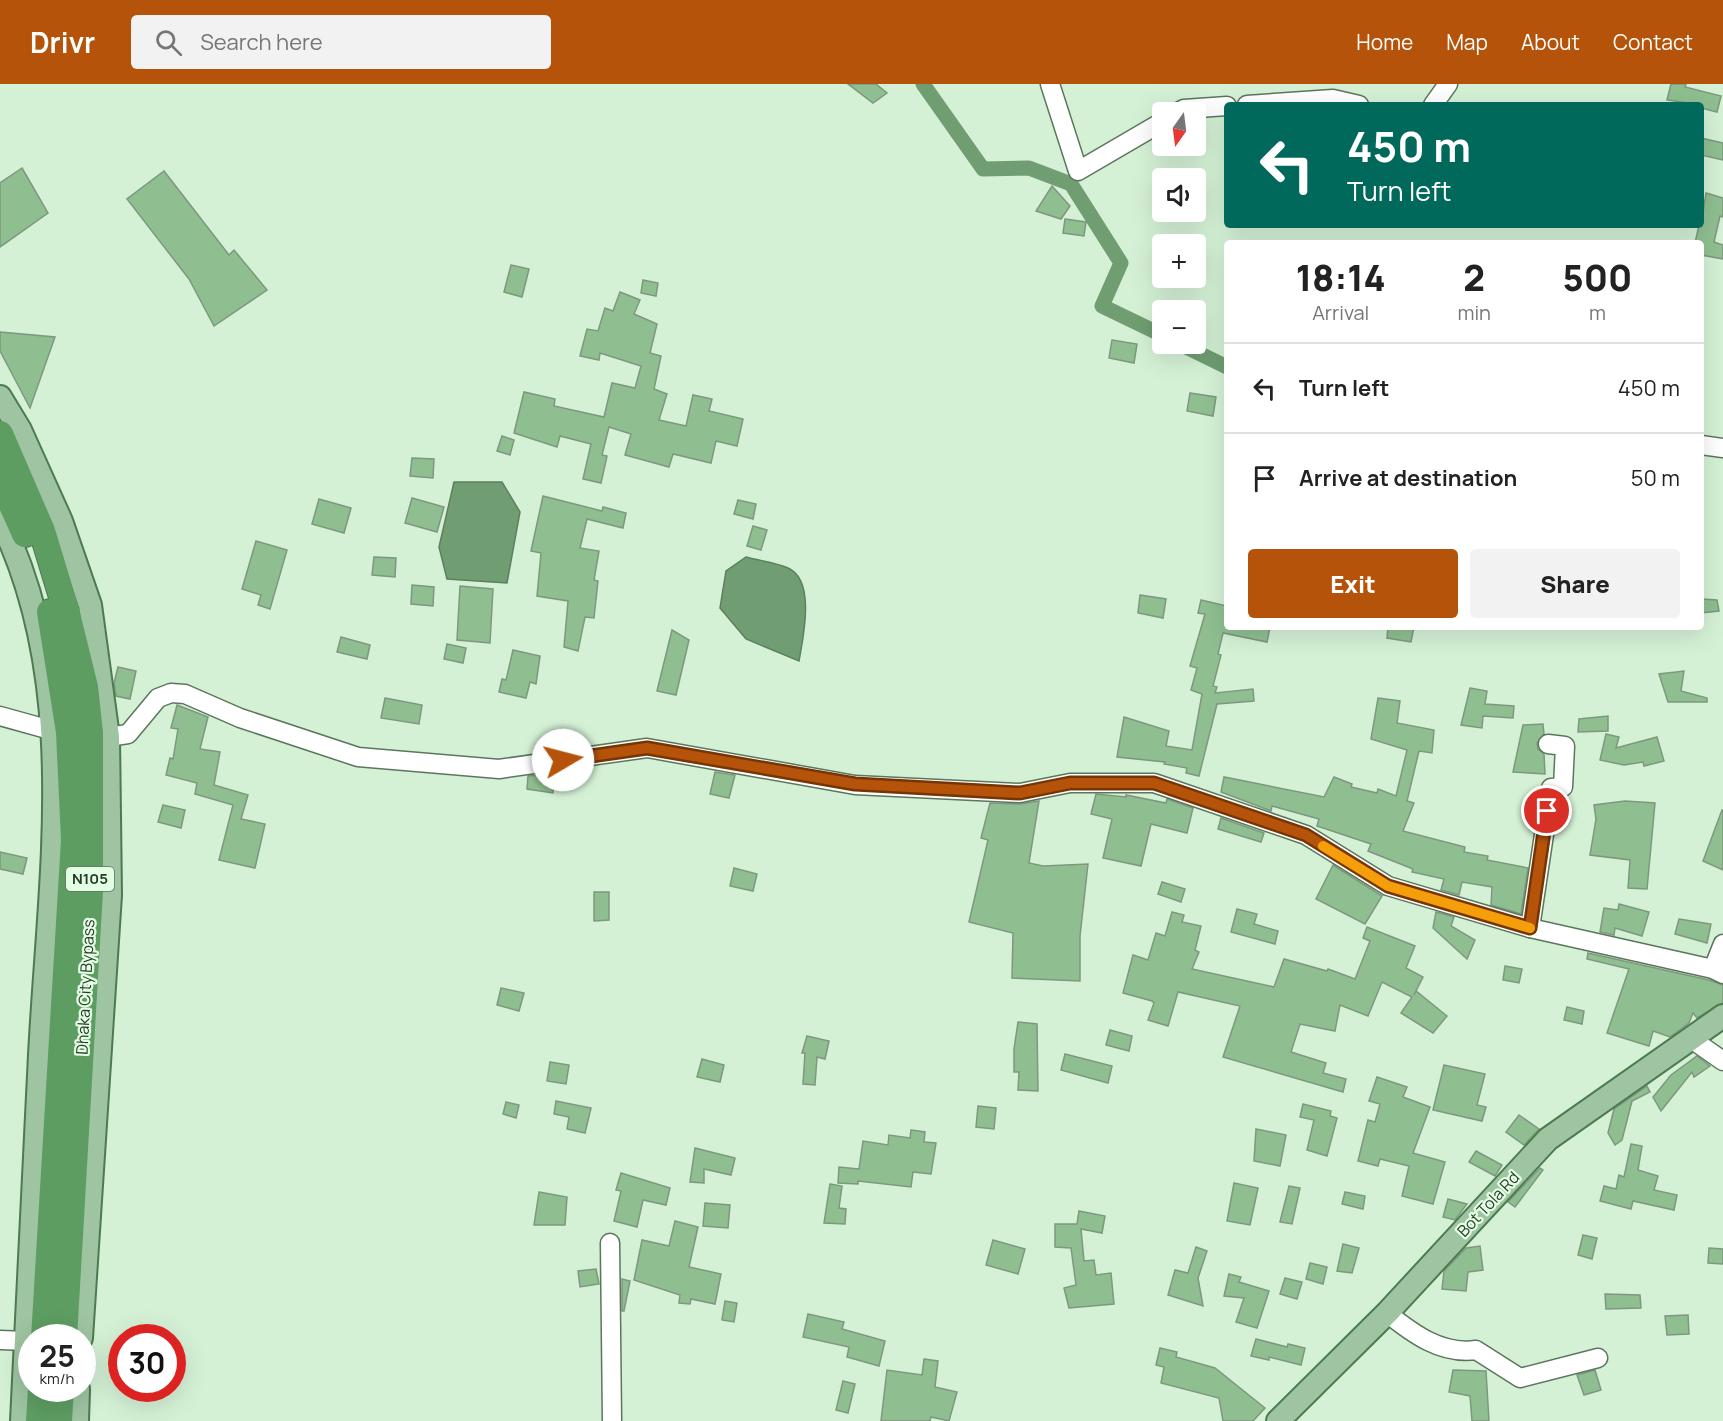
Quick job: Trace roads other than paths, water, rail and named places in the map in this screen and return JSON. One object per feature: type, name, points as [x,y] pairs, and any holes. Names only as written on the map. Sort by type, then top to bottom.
[{"type":"highway","name":"Dhaka City Bypass","points":[[0,434],[42,531],[66,610],[85,687],[90,733],[90,891],[65,1324]]},
{"type":"highway","name":"Dhaka City Bypass","points":[[0,478],[23,530],[50,610],[69,732],[74,840],[36,1324]]},
{"type":"highway","points":[[39,1421],[40,1402]]},
{"type":"highway","points":[[59,1421],[60,1402]]},
{"type":"main road","points":[[0,397],[20,430],[62,521],[90,605],[108,736],[110,895],[82,1324]]},
{"type":"main road","points":[[0,519],[10,539],[33,612],[50,684],[54,731],[36,1324]]},
{"type":"main road","name":"Bot Tola Rd","points":[[1278,1421],[1387,1313],[1548,1139],[1723,1016]]},
{"type":"main road","points":[[22,1421],[25,1402]]},
{"type":"main road","points":[[76,1421],[77,1402]]},
{"type":"street","points":[[1050,84],[1078,171],[1152,128]]},
{"type":"street","points":[[1435,102],[1448,84]]},
{"type":"street","points":[[1290,102],[1333,99],[1346,102]]},
{"type":"street","points":[[1206,107],[1224,106]]},
{"type":"street","points":[[1704,445],[1723,448]]},
{"type":"street","points":[[108,736],[128,734],[158,698],[171,693],[184,694],[240,718],[358,757],[499,769],[647,748],[855,784],[1020,793],[1070,783],[1154,783],[1306,835],[1388,886],[1530,928],[1718,972],[1723,944]]},
{"type":"street","points":[[0,716],[54,731]]},
{"type":"street","points":[[1530,928],[1551,788],[1563,787],[1565,746],[1548,744]]},
{"type":"street","points":[[1690,1038],[1723,1061]]},
{"type":"street","points":[[610,1243],[612,1421]]},
{"type":"street","points":[[1387,1313],[1417,1336],[1437,1346],[1466,1351],[1476,1350],[1510,1374],[1520,1378],[1598,1358]]},
{"type":"street","points":[[0,1340],[18,1339]]},
{"type":"waterway","points":[[923,84],[983,169],[1029,168],[1071,184],[1121,263],[1102,306],[1152,330]]},
{"type":"waterway","points":[[1200,354],[1224,366]]}]
